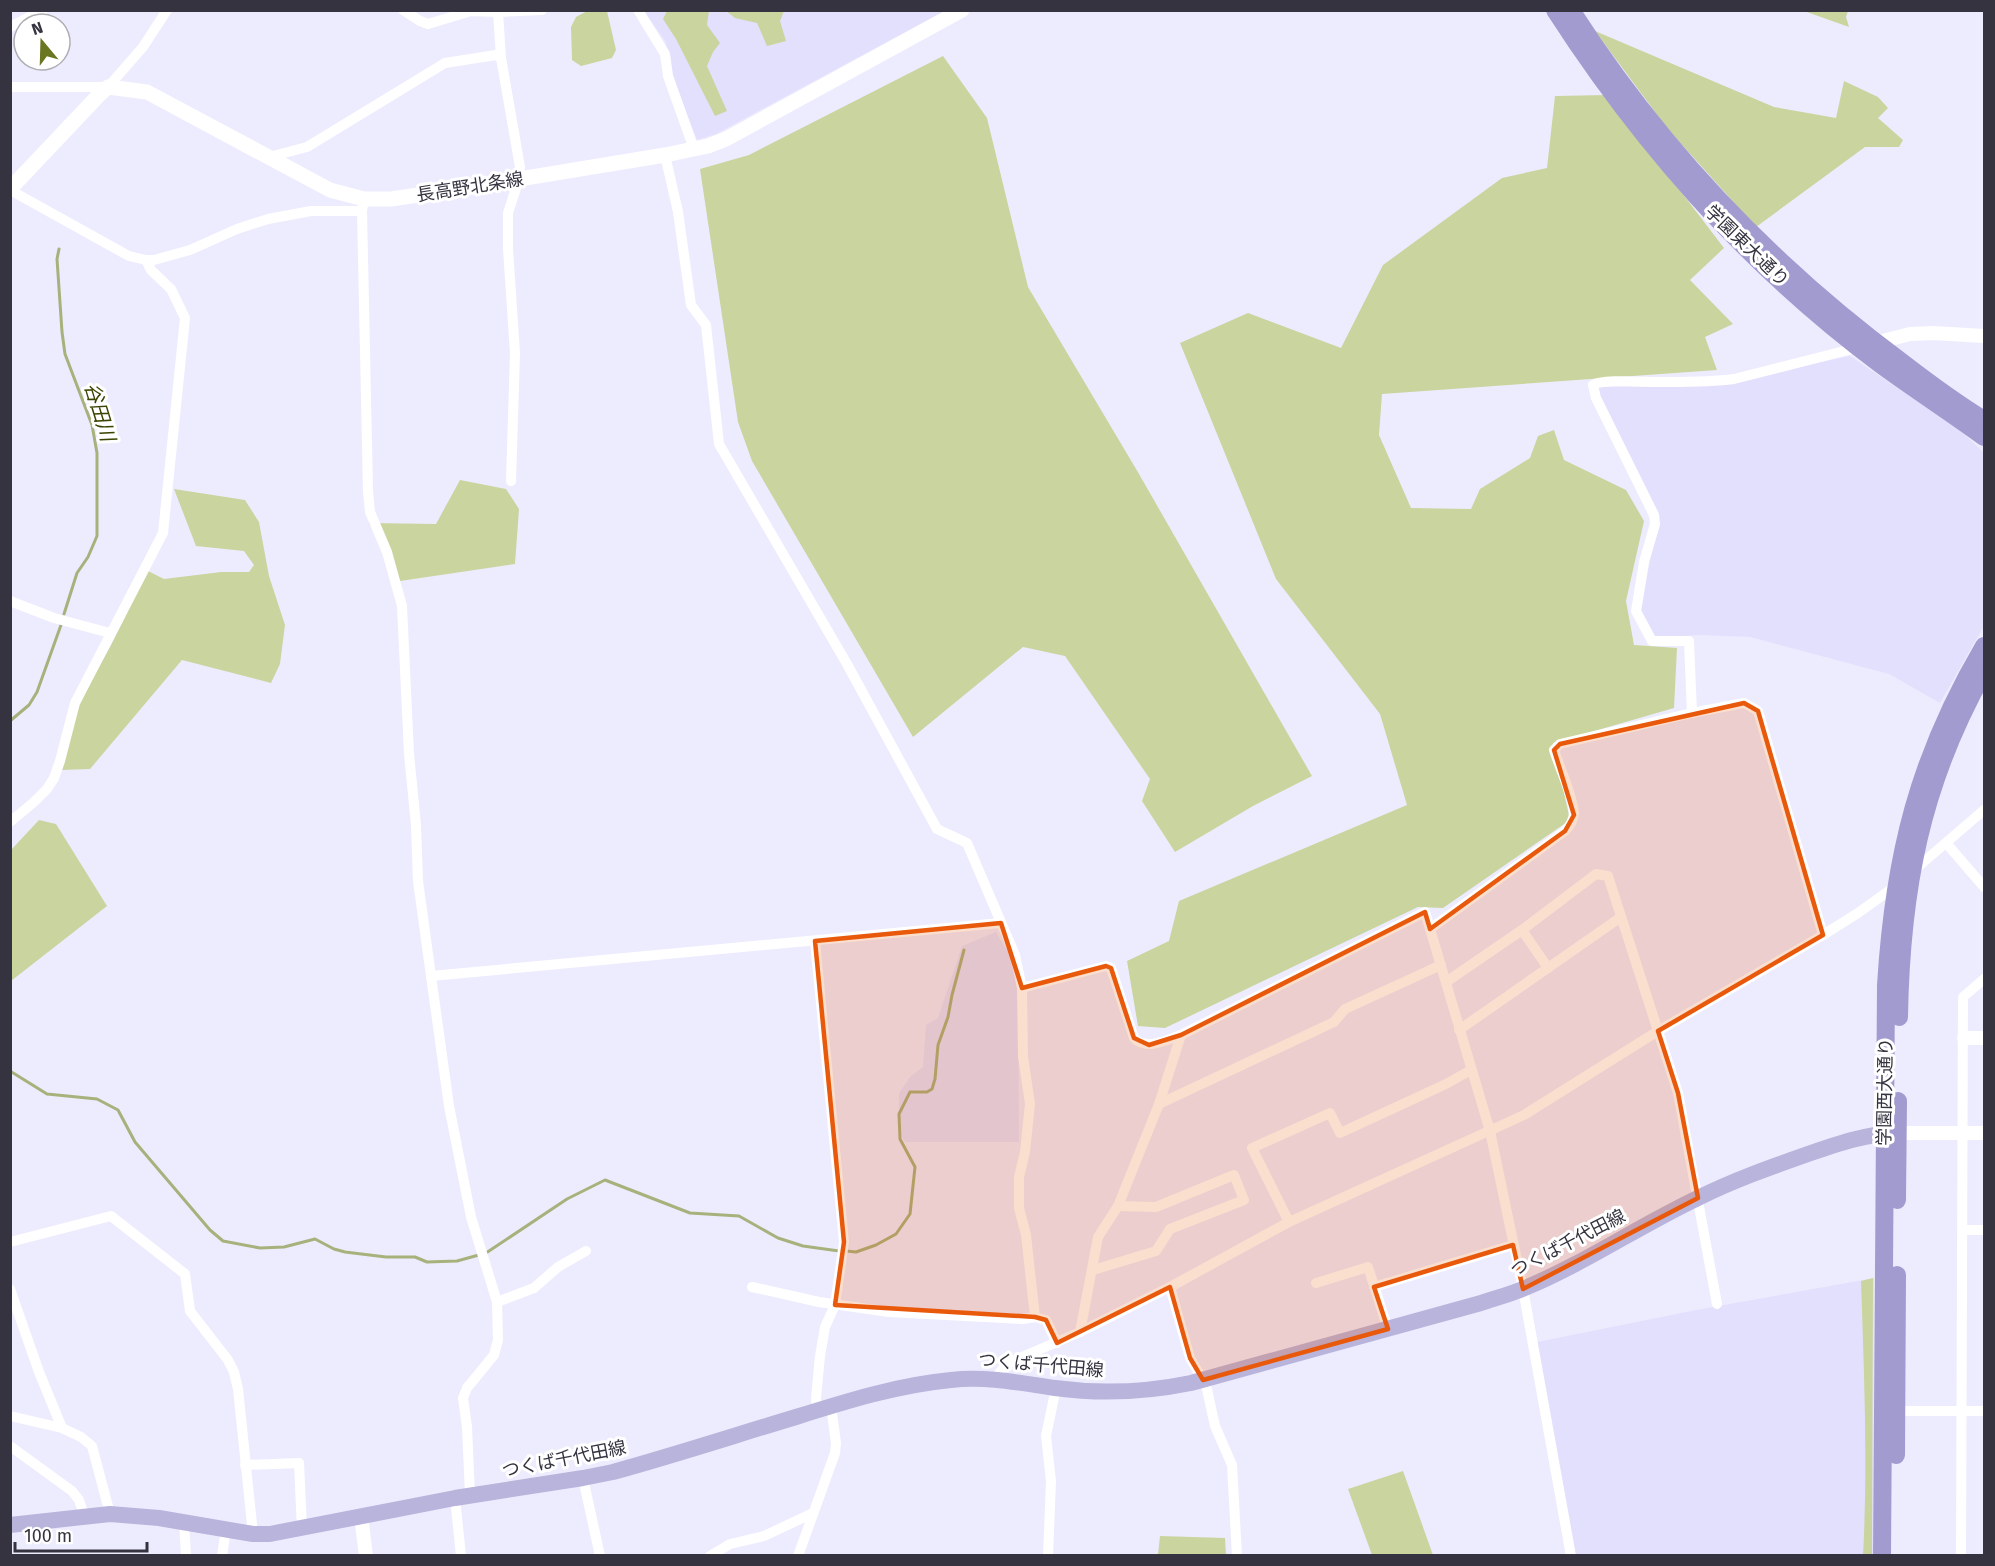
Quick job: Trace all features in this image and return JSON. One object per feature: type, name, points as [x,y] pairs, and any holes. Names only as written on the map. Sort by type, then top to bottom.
[{"type":"highway","name":"学園東大通り","points":[[1555,10],[1599,76],[1640,129],[1683,181],[1741,242],[1785,284],[1868,345],[1984,420]]},
{"type":"highway","name":"学園東大通り","points":[[1571,10],[1610,68],[1650,121],[1715,196],[1868,345],[1880,363],[1984,437]]},
{"type":"highway","name":"学園西大通り","points":[[1882,1556],[1892,1133],[1904,879],[1911,814],[1933,748],[1984,646]]},
{"type":"highway","name":"学園西大通り","points":[[1904,879],[1950,740],[1984,672]]},
{"type":"highway","name":"学園西大通り","points":[[1892,1133],[1896,1411],[1895,1556]]},
{"type":"main road","name":"長高野北条線","points":[[108,87],[147,92],[330,190],[363,205],[665,155],[726,139],[962,10]]},
{"type":"main road","points":[[10,190],[108,87]]},
{"type":"main road","name":"つくば千代田線","points":[[10,1525],[84,1515],[110,1514],[159,1518],[253,1534],[270,1534],[462,1496],[583,1478],[645,1463],[824,1408],[918,1384],[959,1379],[995,1379],[1090,1391],[1180,1385],[1388,1329],[1523,1289],[1586,1259],[1698,1198],[1789,1161],[1854,1139],[1892,1133]]},
{"type":"street","points":[[10,27],[43,10]]},
{"type":"street","points":[[10,87],[108,87],[143,47],[167,10]]},
{"type":"street","points":[[403,10],[428,24],[471,11],[542,10]]},
{"type":"street","points":[[638,10],[664,54],[668,76],[694,149]]},
{"type":"street","points":[[498,12],[501,58],[520,167],[519,179],[508,213],[515,353],[510,481]]},
{"type":"street","points":[[269,157],[307,147],[445,63],[496,55],[501,58]]},
{"type":"street","points":[[665,155],[678,212],[691,304],[706,325],[719,444],[847,664],[937,829],[967,843],[1015,955],[1022,988],[1023,1056],[1029,1104],[1025,1152],[1019,1177],[1019,1208],[1026,1235],[1035,1317]]},
{"type":"street","points":[[10,190],[129,256],[146,260],[190,250],[237,229],[268,219],[363,205],[370,512],[387,552],[402,606],[418,881],[449,1106],[471,1217],[497,1302],[498,1340],[494,1355],[467,1388],[463,1398],[467,1427],[461,1556]]},
{"type":"street","points":[[10,822],[47,789],[54,778],[75,703],[163,533],[184,318],[171,289],[151,270],[146,260]]},
{"type":"street","points":[[1692,712],[1689,641],[1652,641],[1636,611],[1644,562],[1655,524],[1654,515],[1596,398],[1593,385],[1603,382],[1725,380],[1756,375],[1910,334],[1984,336]]},
{"type":"street","points":[[10,601],[54,618],[110,633]]},
{"type":"street","points":[[1430,929],[1571,825],[1574,815],[1572,804],[1554,750],[1560,744],[1692,712],[1744,703],[1758,711],[1822,934]]},
{"type":"street","points":[[995,1379],[1006,1364],[1057,1343],[1170,1287],[1289,1222],[1524,1115],[1658,1030],[1858,913],[1947,844],[1984,810]]},
{"type":"street","points":[[1947,844],[1984,884]]},
{"type":"street","points":[[1446,982],[1522,930],[1596,874],[1608,876],[1678,1093],[1717,1304]]},
{"type":"street","points":[[1022,988],[1106,966],[1111,968],[1134,1038],[1139,1044],[1149,1045],[1181,1035],[1425,912],[1490,1131],[1523,1289],[1571,1556]]},
{"type":"street","points":[[1460,1030],[1622,917]]},
{"type":"street","points":[[431,976],[1001,923]]},
{"type":"street","points":[[1522,930],[1548,968]]},
{"type":"street","points":[[798,1556],[835,1453],[836,1443],[824,1408],[816,1398],[823,1337],[835,1305],[844,1242],[815,941]]},
{"type":"street","points":[[1159,1104],[1334,1022],[1345,1009],[1441,965]]},
{"type":"street","points":[[1961,1556],[1963,997],[1984,979]]},
{"type":"street","points":[[1080,1332],[1098,1237],[1118,1206],[1159,1104],[1181,1035]]},
{"type":"street","points":[[1964,1038],[1984,1038]]},
{"type":"street","points":[[1289,1222],[1252,1148],[1330,1113],[1341,1133],[1471,1070]]},
{"type":"street","points":[[1892,1133],[1984,1133]]},
{"type":"street","points":[[1093,1270],[1156,1251],[1170,1229],[1244,1200],[1234,1175],[1156,1207],[1118,1206]]},
{"type":"street","points":[[10,1242],[111,1216],[185,1274],[190,1311],[228,1360],[234,1372],[238,1389],[253,1534]]},
{"type":"street","points":[[1963,1230],[1984,1230]]},
{"type":"street","points":[[1374,1287],[1514,1245]]},
{"type":"street","points":[[497,1302],[534,1288],[558,1268],[586,1251]]},
{"type":"street","points":[[1316,1283],[1368,1266],[1388,1329]]},
{"type":"street","points":[[752,1287],[835,1305],[889,1312],[1023,1319],[1035,1317],[1046,1320],[1057,1343]]},
{"type":"street","points":[[1170,1287],[1190,1358],[1206,1385],[1215,1426],[1232,1465],[1237,1556]]},
{"type":"street","points":[[10,1289],[39,1372],[62,1428]]},
{"type":"street","points":[[1048,1556],[1051,1481],[1046,1436],[1056,1388]]},
{"type":"street","points":[[1896,1411],[1984,1411]]},
{"type":"street","points":[[10,1416],[62,1428],[81,1437],[92,1446],[110,1514]]},
{"type":"street","points":[[10,1446],[72,1491],[79,1500],[84,1515]]},
{"type":"street","points":[[245,1465],[299,1463],[302,1529]]},
{"type":"street","points":[[583,1478],[600,1556]]},
{"type":"street","points":[[710,1556],[730,1544],[764,1536],[813,1513]]},
{"type":"street","points":[[361,1516],[366,1556]]},
{"type":"street","points":[[184,1522],[186,1555]]},
{"type":"street","points":[[222,1556],[226,1529]]},
{"type":"highlighted area","points":[[1744,703],[1758,711],[1823,935],[1658,1031],[1678,1093],[1698,1198],[1523,1289],[1513,1245],[1374,1287],[1388,1329],[1203,1380],[1190,1358],[1170,1287],[1057,1343],[1046,1320],[1035,1317],[835,1305],[844,1242],[815,941],[1001,923],[1022,988],[1106,966],[1111,968],[1134,1038],[1149,1045],[1181,1035],[1425,912],[1430,929],[1565,831],[1574,815],[1554,750],[1560,744]]},
{"type":"shaded area","points":[[644,11],[944,11],[716,134],[697,140],[671,73],[670,56],[665,41]]},
{"type":"shaded area","points":[[1850,356],[1960,430],[1984,453],[1984,626],[1940,703],[1889,674],[1750,637],[1699,635],[1655,638],[1641,611],[1652,548],[1658,531],[1597,392],[1599,386],[1650,387],[1807,365]]},
{"type":"shaded area","points":[[996,932],[1008,953],[1018,988],[1019,1142],[905,1142],[899,1132],[899,1093],[911,1076],[923,1067],[926,1025],[938,1018],[962,946]]},
{"type":"shaded area","points":[[1874,1278],[1873,1555],[1575,1555],[1537,1342]]},
{"type":"green space","points":[[589,10],[607,11],[616,50],[612,58],[581,66],[572,60],[571,27],[576,17]]},
{"type":"green space","points":[[667,11],[709,11],[707,25],[720,43],[707,66],[727,111],[715,116],[676,39],[663,19]]},
{"type":"green space","points":[[726,11],[784,11],[780,21],[786,41],[767,46],[757,23],[735,18]]},
{"type":"green space","points":[[1804,11],[1848,11],[1846,17],[1849,27]]},
{"type":"green space","points":[[1595,31],[1774,107],[1836,118],[1844,81],[1878,97],[1888,108],[1878,118],[1903,140],[1899,147],[1865,147],[1756,227],[1667,128]]},
{"type":"green space","points":[[943,56],[987,118],[1028,287],[1139,474],[1312,776],[1253,806],[1175,852],[1142,801],[1150,779],[1065,656],[1023,647],[913,737],[752,461],[738,422],[700,169],[749,155]]},
{"type":"green space","points":[[1607,95],[1724,248],[1690,280],[1733,324],[1705,337],[1717,370],[1382,394],[1379,435],[1411,508],[1471,509],[1480,489],[1530,458],[1538,436],[1554,430],[1564,460],[1626,490],[1644,521],[1626,601],[1634,645],[1677,648],[1674,708],[1553,743],[1570,820],[1443,908],[1418,907],[1165,1028],[1138,1026],[1127,961],[1169,941],[1179,901],[1407,805],[1380,714],[1276,579],[1180,343],[1248,313],[1341,348],[1383,265],[1502,178],[1547,168],[1555,96]]},
{"type":"green space","points":[[460,480],[506,489],[519,509],[515,564],[400,581],[369,523],[436,524]]},
{"type":"green space","points":[[174,489],[245,500],[259,522],[269,576],[285,625],[280,664],[271,683],[182,660],[90,769],[62,770],[80,701],[148,571],[164,579],[221,572],[249,572],[254,565],[244,551],[196,546]]},
{"type":"green space","points":[[39,820],[56,824],[107,906],[11,981],[11,850]]},
{"type":"green space","points":[[1873,1278],[1872,1555],[1863,1556],[1865,1453],[1861,1281]]},
{"type":"green space","points":[[1403,1471],[1433,1555],[1372,1555],[1348,1489]]},
{"type":"green space","points":[[1160,1536],[1225,1538],[1226,1555],[1158,1555]]},
{"type":"waterway","name":"谷田川","points":[[59,249],[57,259],[65,354],[92,425],[97,453],[97,536],[88,557],[77,573],[64,614]]},
{"type":"waterway","name":"谷田川","points":[[10,721],[29,705],[37,692],[61,625]]},
{"type":"waterway","points":[[846,1251],[856,1252],[876,1245],[896,1234],[910,1214],[915,1167],[900,1139],[899,1114],[910,1092],[927,1092],[932,1089],[938,1045],[948,1017],[964,950]]},
{"type":"waterway","points":[[10,1071],[47,1094],[97,1099],[118,1110],[135,1142],[210,1230],[223,1241],[260,1248],[284,1247],[315,1239],[345,1252],[386,1257],[415,1257],[427,1262],[457,1261],[486,1253],[567,1199],[605,1180],[690,1213],[739,1216],[778,1238],[803,1246],[839,1251]]}]
